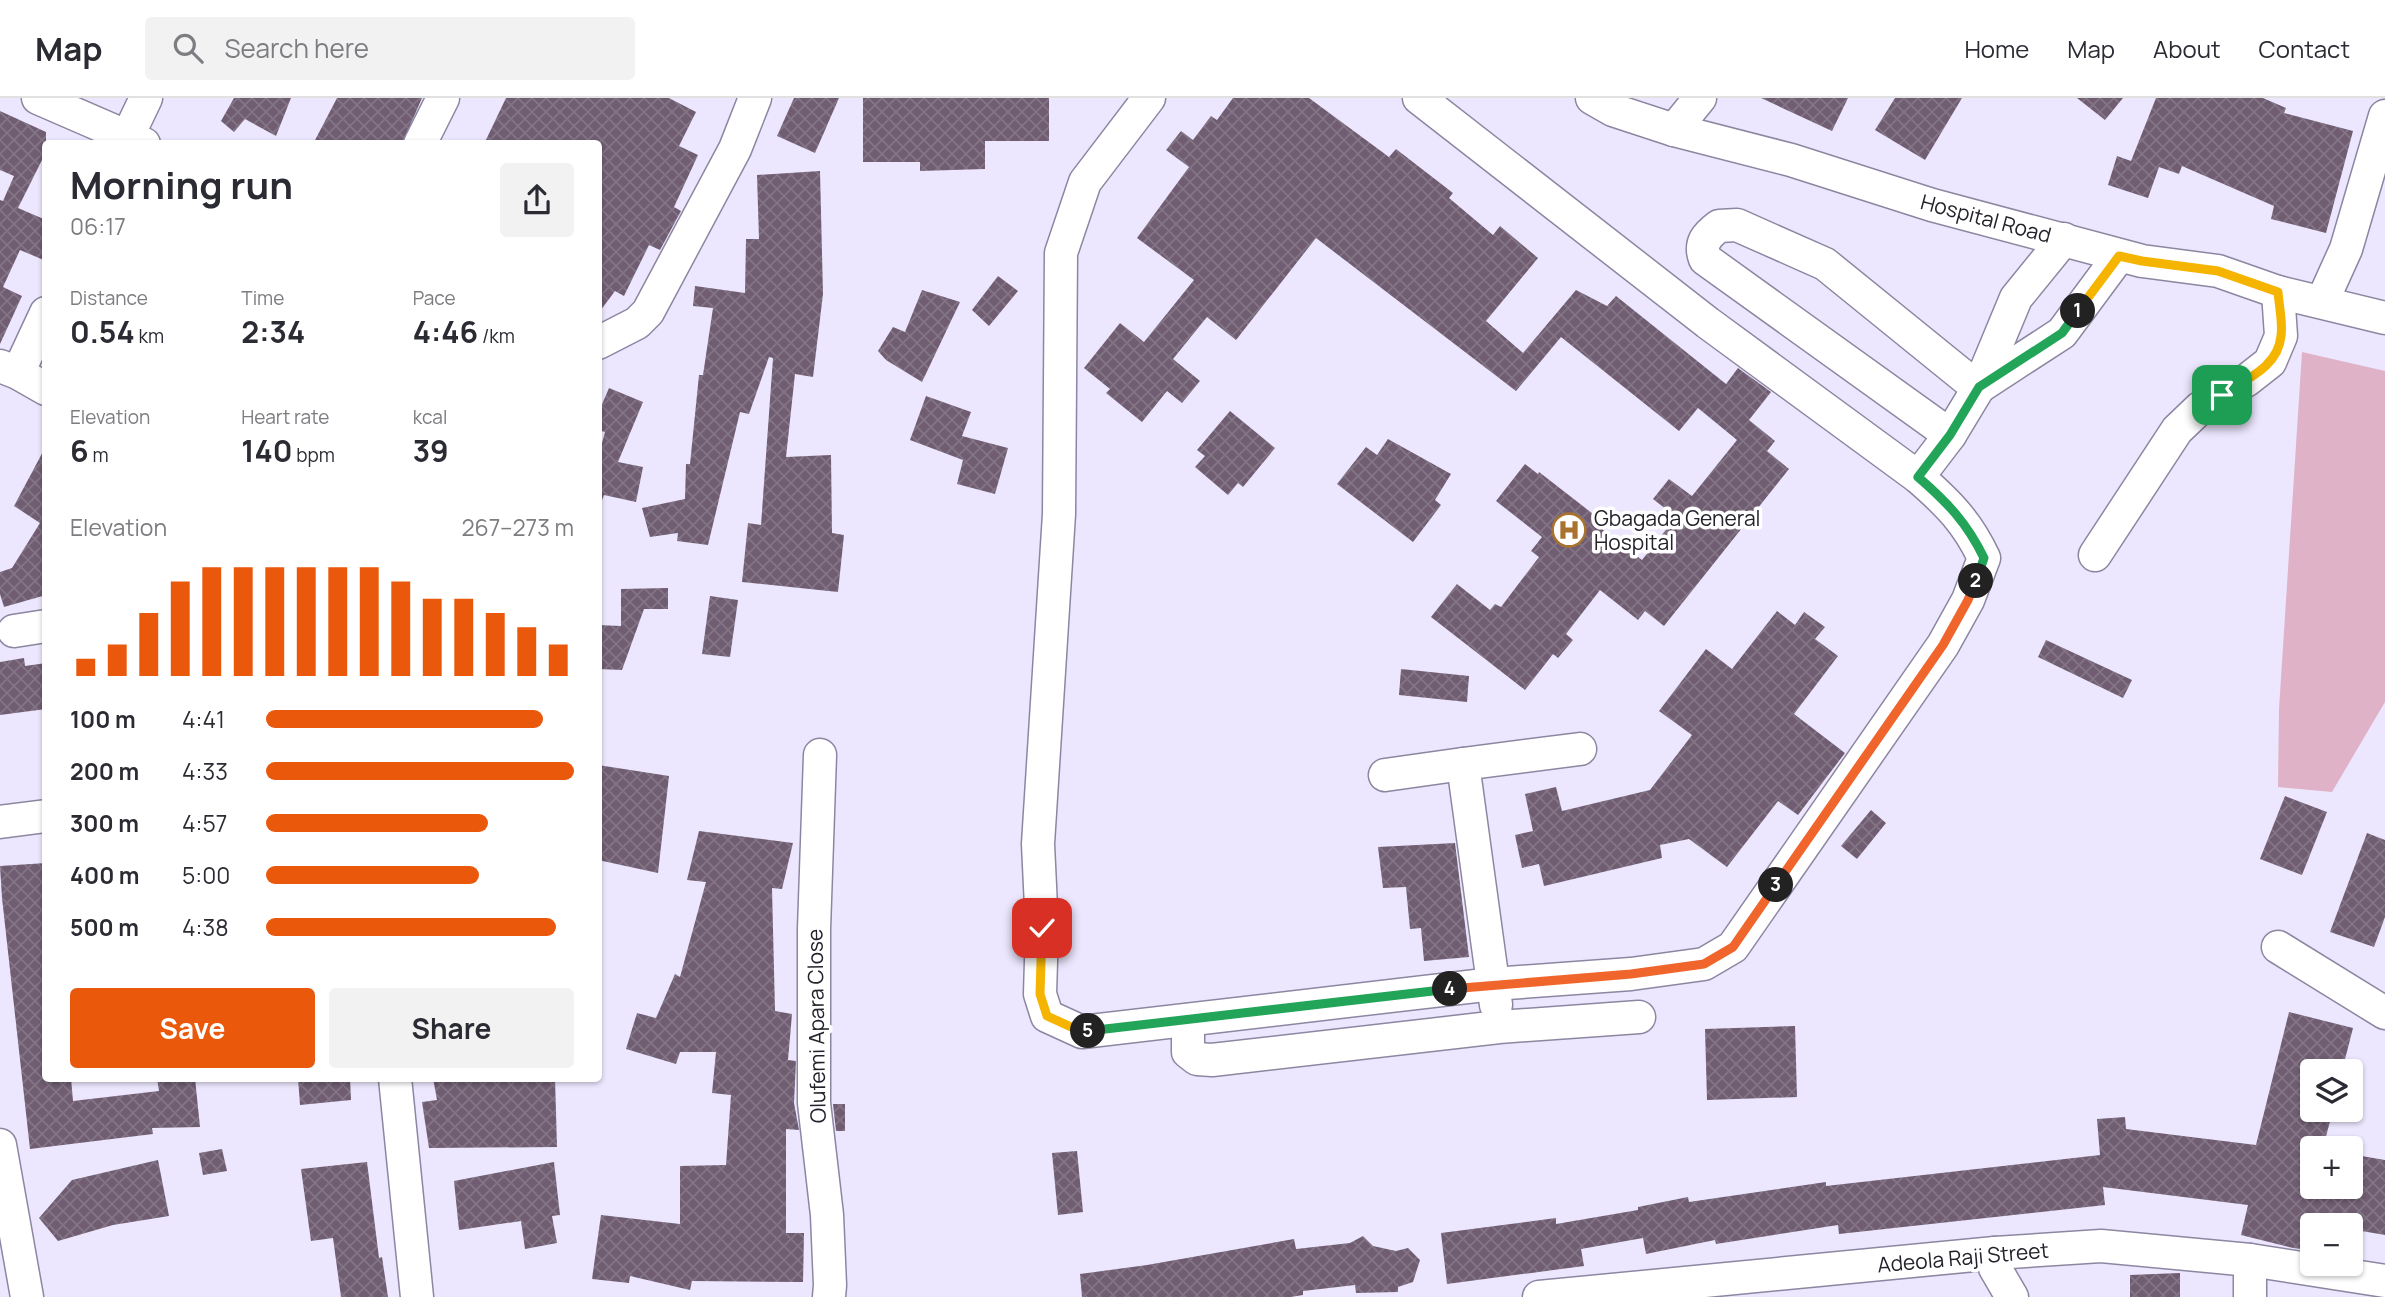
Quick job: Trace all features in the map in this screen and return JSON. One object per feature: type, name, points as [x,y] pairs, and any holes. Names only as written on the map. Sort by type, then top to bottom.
[{"type":"street","points":[[38,98],[130,140]]},
{"type":"street","points":[[132,140],[146,98]]},
{"type":"street","points":[[422,140],[443,98]]},
{"type":"street","points":[[602,341],[637,323],[648,312],[734,149],[755,98]]},
{"type":"street","points":[[1149,98],[1085,182],[1061,253],[1059,514],[1038,844],[1042,928],[1040,994],[1047,1016],[1082,1032],[1493,984],[1631,974],[1704,964],[1733,947],[1943,645],[1968,600],[1984,558],[1971,530],[1941,497],[1918,477],[1708,323],[1419,98]]},
{"type":"street","name":"Hospital Road","points":[[1592,98],[1613,110],[1674,130],[1791,160],[1932,205],[2119,256],[2218,271],[2278,292],[2385,318]]},
{"type":"street","points":[[1674,130],[1700,98]]},
{"type":"street","points":[[2322,302],[2346,249],[2385,116]]},
{"type":"street","points":[[1950,435],[1705,259],[1702,245],[1705,239],[1719,226],[1737,225],[1825,264],[1978,387]]},
{"type":"street","points":[[1918,477],[1950,435],[1978,387],[2016,298],[2064,239]]},
{"type":"street","points":[[1978,387],[2062,333],[2119,256]]},
{"type":"street","points":[[2095,555],[2177,430],[2200,408],[2247,380],[2270,362],[2281,336],[2278,292]]},
{"type":"street","points":[[42,319],[9,369],[42,388]]},
{"type":"street","points":[[14,631],[42,627]]},
{"type":"street","points":[[1385,775],[1580,749]]},
{"type":"street","name":"Olufemi Apara Close","points":[[820,755],[814,929],[814,1103],[827,1215],[829,1297]]},
{"type":"street","points":[[1463,764],[1499,1027]]},
{"type":"street","points":[[0,822],[42,817]]},
{"type":"street","points":[[2278,947],[2385,1013]]},
{"type":"street","points":[[1188,1020],[1188,1052],[1197,1059],[1204,1059],[1499,1027],[1639,1017]]},
{"type":"street","points":[[395,1082],[417,1297]]},
{"type":"street","points":[[0,1144],[27,1297]]},
{"type":"street","name":"Adeola Raji Street","points":[[1539,1297],[1995,1253],[2101,1246],[2250,1260],[2385,1280]]},
{"type":"street","points":[[1995,1253],[1995,1268],[2012,1297]]},
{"type":"street","points":[[2250,1260],[2250,1297]]},
{"type":"shaded area","points":[[2302,352],[2385,371],[2385,702],[2332,792],[2278,787],[2279,709]]},
{"type":"building","points":[[234,98],[291,98],[276,136],[245,119],[234,132],[221,121]]},
{"type":"building","points":[[337,98],[422,98],[404,140],[315,140]]},
{"type":"building","points":[[506,98],[669,98],[696,112],[679,146],[698,155],[674,207],[681,211],[660,250],[649,245],[624,296],[615,291],[602,309],[602,140],[486,140]]},
{"type":"building","points":[[794,98],[839,98],[815,153],[777,136]]},
{"type":"building","points":[[863,98],[1049,98],[1049,141],[985,141],[985,169],[920,171],[920,162],[863,162]]},
{"type":"building","points":[[1233,98],[1309,98],[1389,157],[1396,149],[1453,193],[1449,198],[1493,235],[1500,226],[1538,258],[1486,321],[1523,353],[1576,290],[1607,306],[1616,296],[1726,384],[1738,368],[1771,392],[1749,420],[1775,441],[1767,451],[1789,469],[1664,626],[1645,611],[1638,620],[1600,590],[1566,634],[1573,640],[1558,658],[1553,654],[1525,690],[1431,617],[1457,584],[1490,610],[1495,604],[1501,607],[1539,557],[1531,551],[1542,537],[1496,501],[1525,464],[1597,517],[1593,522],[1642,560],[1676,517],[1653,499],[1669,479],[1692,496],[1737,440],[1698,408],[1679,431],[1561,337],[1516,391],[1316,238],[1236,340],[1207,317],[1173,359],[1200,381],[1182,403],[1167,391],[1142,422],[1106,393],[1110,389],[1084,368],[1120,323],[1144,342],[1194,280],[1137,238],[1189,167],[1166,150],[1181,131],[1193,140],[1211,116],[1217,120]]},
{"type":"building","points":[[1761,98],[1848,98],[1832,131]]},
{"type":"building","points":[[1895,98],[1962,98],[1925,160],[1875,130]]},
{"type":"building","points":[[2077,98],[2123,98],[2105,120]]},
{"type":"building","points":[[2156,98],[2263,98],[2286,108],[2284,113],[2353,131],[2326,233],[2271,219],[2274,206],[2182,166],[2179,174],[2159,167],[2148,198],[2108,185],[2117,156],[2131,161]]},
{"type":"building","points":[[0,111],[46,132],[46,140],[42,140],[42,160],[18,208],[42,218],[42,259],[20,250],[3,287],[22,296],[0,344],[0,200],[3,201],[14,176],[0,170]]},
{"type":"building","points":[[820,171],[823,294],[813,377],[795,374],[786,457],[831,455],[832,533],[844,535],[838,592],[742,582],[748,523],[761,525],[773,358],[769,357],[749,414],[740,412],[708,545],[677,541],[678,533],[650,537],[642,508],[685,499],[686,464],[690,464],[699,375],[703,375],[713,308],[693,306],[695,286],[745,293],[746,239],[759,239],[757,175]]},
{"type":"building","points":[[998,276],[1018,291],[989,326],[972,310]]},
{"type":"building","points":[[922,290],[960,302],[922,382],[886,360],[878,351],[893,327],[905,332]]},
{"type":"building","points":[[609,388],[643,402],[618,462],[643,467],[636,502],[604,495],[602,500],[602,443],[605,432],[602,431],[602,405]]},
{"type":"building","points":[[926,396],[971,412],[962,436],[1008,448],[995,494],[957,484],[963,460],[910,440]]},
{"type":"building","points":[[1230,411],[1275,448],[1243,487],[1238,483],[1228,495],[1195,467],[1205,456],[1197,450]]},
{"type":"building","points":[[1388,439],[1451,474],[1435,500],[1441,505],[1413,542],[1337,484],[1366,447],[1377,455]]},
{"type":"building","points":[[42,454],[42,596],[4,607],[0,594],[0,572],[12,568],[40,523],[14,506]]},
{"type":"building","points":[[668,588],[668,609],[644,609],[622,670],[602,669],[602,625],[621,626],[621,589]]},
{"type":"building","points":[[710,596],[738,600],[730,657],[702,654]]},
{"type":"building","points":[[1777,611],[1795,625],[1804,612],[1825,627],[1815,639],[1838,656],[1794,714],[1845,753],[1798,815],[1778,801],[1727,867],[1689,839],[1660,845],[1662,858],[1544,886],[1539,864],[1522,868],[1515,835],[1533,831],[1525,794],[1556,787],[1562,811],[1650,790],[1692,735],[1659,711],[1706,649],[1732,669]]},
{"type":"building","points":[[2046,640],[2132,680],[2123,698],[2038,657]]},
{"type":"building","points":[[24,658],[25,666],[42,664],[42,710],[0,715],[0,662]]},
{"type":"building","points":[[1401,669],[1469,676],[1467,702],[1399,695]]},
{"type":"building","points":[[602,766],[669,776],[658,873],[602,861]]},
{"type":"building","points":[[2285,796],[2327,812],[2302,875],[2260,859]]},
{"type":"building","points":[[1871,810],[1886,823],[1857,859],[1841,846]]},
{"type":"building","points":[[699,831],[793,843],[782,889],[772,888],[775,1011],[792,1014],[788,1060],[796,1061],[794,1103],[799,1130],[786,1129],[786,1233],[804,1233],[803,1282],[692,1281],[690,1290],[630,1276],[629,1283],[592,1279],[601,1215],[680,1224],[680,1166],[726,1165],[731,1095],[712,1093],[716,1052],[680,1052],[676,1064],[626,1049],[637,1013],[656,1018],[675,974],[680,977],[706,882],[687,880]]},
{"type":"building","points":[[2367,833],[2385,840],[2385,917],[2374,947],[2330,932]]},
{"type":"building","points":[[1455,843],[1469,957],[1424,961],[1421,928],[1410,929],[1406,887],[1383,888],[1378,847]]},
{"type":"building","points":[[42,863],[42,1082],[71,1082],[73,1101],[159,1091],[158,1082],[195,1082],[200,1127],[152,1128],[153,1134],[30,1149],[0,866]]},
{"type":"building","points":[[2289,1012],[2353,1028],[2345,1059],[2300,1059],[2300,1122],[2330,1122],[2326,1136],[2300,1136],[2300,1199],[2363,1199],[2363,1156],[2385,1160],[2385,1235],[2363,1231],[2363,1213],[2300,1213],[2300,1249],[2293,1248],[2241,1235],[2248,1205],[2103,1187],[2105,1205],[1839,1234],[1838,1225],[1716,1244],[1715,1240],[1646,1254],[1643,1238],[1581,1249],[1584,1266],[1447,1284],[1441,1233],[1556,1218],[1556,1224],[1638,1210],[1638,1207],[1688,1197],[1689,1202],[1826,1182],[1826,1186],[2100,1155],[2097,1119],[2125,1117],[2126,1129],[2256,1145]]},
{"type":"building","points":[[1795,1026],[1797,1097],[1707,1100],[1705,1029]]},
{"type":"building","points":[[298,1082],[350,1082],[351,1100],[300,1105]]},
{"type":"building","points":[[434,1082],[555,1082],[557,1147],[429,1148],[422,1102],[437,1100]]},
{"type":"building","points":[[833,1104],[845,1104],[845,1131],[836,1131]]},
{"type":"building","points":[[222,1149],[227,1171],[203,1175],[199,1153]]},
{"type":"building","points":[[1077,1151],[1083,1212],[1058,1215],[1052,1153]]},
{"type":"building","points":[[158,1160],[169,1216],[113,1225],[58,1241],[39,1218],[72,1180]]},
{"type":"building","points":[[367,1162],[379,1258],[382,1257],[388,1297],[341,1297],[333,1238],[311,1241],[301,1169]]},
{"type":"building","points":[[554,1162],[560,1215],[552,1216],[557,1243],[525,1249],[521,1221],[459,1230],[454,1181]]},
{"type":"building","points":[[1363,1236],[1373,1246],[1396,1251],[1408,1248],[1420,1260],[1413,1282],[1398,1287],[1398,1292],[1356,1293],[1355,1285],[1303,1291],[1303,1295],[1291,1297],[1082,1297],[1080,1274],[1294,1239],[1296,1249],[1350,1243]]},
{"type":"building","points":[[2180,1273],[2180,1297],[2130,1297],[2130,1275]]},
{"type":"place","name":"Gbagada General Hospital","points":[[1569,530]]},
{"type":"route","points":[[1042,928],[1040,994],[1047,1016],[1082,1032],[1493,984],[1631,974],[1704,964],[1733,947],[1943,645],[1968,600],[1984,558],[1971,530],[1941,497],[1918,477],[1950,435],[1979,387],[2062,333],[2119,256],[2218,271],[2278,292],[2281,336],[2270,362],[2222,395]]}]
